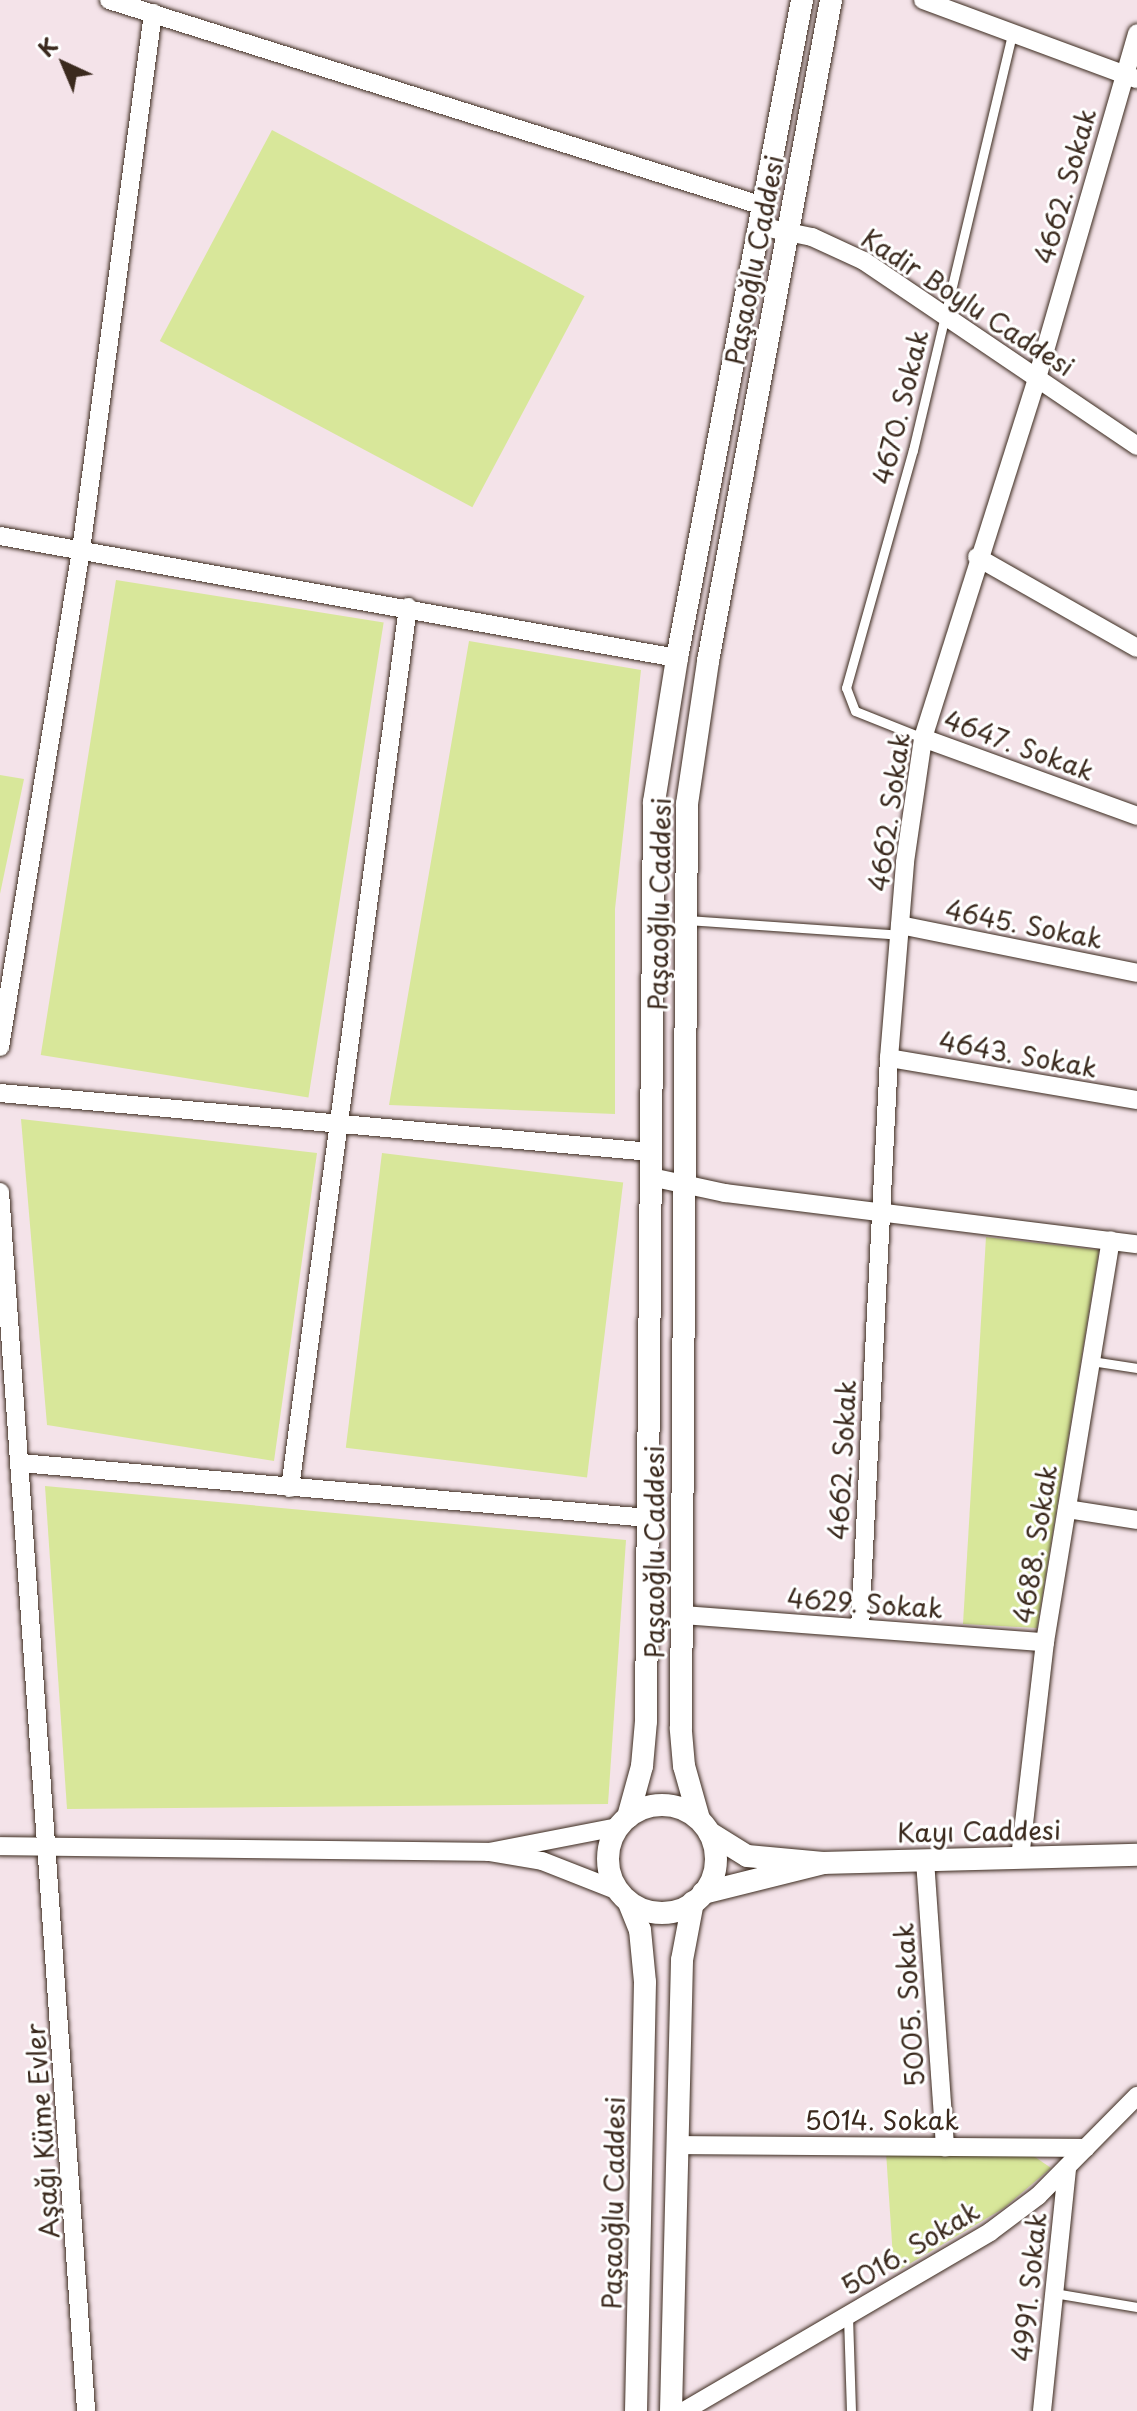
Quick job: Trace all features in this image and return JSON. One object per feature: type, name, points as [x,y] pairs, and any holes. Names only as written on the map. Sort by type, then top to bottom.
[{"type":"street","name":"Kadir Boylu Caddesi","points":[[109,0],[761,216],[788,232],[864,261],[1136,442]]},
{"type":"street","name":"Paşaoğlu Caddesi","points":[[623,1822],[642,1766],[646,1721],[654,802],[677,658],[802,0]]},
{"type":"street","name":"Paşaoğlu Caddesi","points":[[705,1826],[683,1749],[687,804],[694,741],[831,0]]},
{"type":"street","points":[[923,0],[1130,77]]},
{"type":"street","points":[[0,1047],[81,550],[153,13]]},
{"type":"street","name":"4662. Sokak","points":[[860,1628],[889,1058],[900,930],[923,738],[977,557],[1037,378],[1130,77],[1137,33]]},
{"type":"street","points":[[0,536],[408,607],[677,658]]},
{"type":"street","points":[[977,557],[1137,648]]},
{"type":"street","points":[[290,1488],[408,607]]},
{"type":"street","name":"4647. Sokak","points":[[923,738],[1137,816]]},
{"type":"street","name":"4645. Sokak","points":[[900,930],[1137,973]]},
{"type":"street","name":"4643. Sokak","points":[[889,1058],[1137,1100]]},
{"type":"street","points":[[0,1093],[651,1152]]},
{"type":"street","points":[[651,1177],[684,1185],[1137,1244]]},
{"type":"street","name":"Aşağı Küme Evler","points":[[0,1192],[49,1848],[86,2411]]},
{"type":"street","name":"4688. Sokak","points":[[1020,1858],[1045,1642],[1111,1240]]},
{"type":"street","points":[[20,1463],[649,1518]]},
{"type":"street","points":[[1067,1509],[1137,1520]]},
{"type":"street","name":"4629. Sokak","points":[[682,1615],[1045,1642]]},
{"type":"street","points":[[489,1852],[623,1822],[651,1805],[669,1805],[705,1826],[715,1867],[698,1898],[682,1960],[671,2411]]},
{"type":"street","points":[[623,1822],[607,1854],[623,1896]]},
{"type":"street","name":"Kayı Caddesi","points":[[705,1826],[747,1856],[823,1863],[1137,1855]]},
{"type":"street","points":[[0,1846],[489,1852],[568,1869],[665,1913],[698,1898]]},
{"type":"street","name":"5005. Sokak","points":[[925,1860],[945,2147]]},
{"type":"street","name":"Kayı Caddesi","points":[[698,1898],[823,1863]]},
{"type":"street","name":"Paşaoğlu Caddesi","points":[[623,1896],[640,1930],[645,1982],[636,2411]]},
{"type":"street","name":"5016. Sokak","points":[[684,2411],[990,2232],[1067,2167],[1137,2096]]},
{"type":"street","name":"5014. Sokak","points":[[678,2145],[1086,2148]]},
{"type":"street","name":"4991. Sokak","points":[[1042,2411],[1067,2167]]},
{"type":"lane","name":"4670. Sokak","points":[[846,696],[945,315],[1012,33]]},
{"type":"lane","name":"4647. Sokak","points":[[846,696],[855,711],[923,738]]},
{"type":"lane","name":"4645. Sokak","points":[[685,920],[900,930]]},
{"type":"lane","points":[[1091,1361],[1137,1368]]},
{"type":"lane","points":[[1054,2293],[1137,2307]]},
{"type":"lane","points":[[848,2316],[851,2411]]},
{"type":"green space","points":[[272,130],[585,296],[472,507],[160,341]]},
{"type":"green space","points":[[116,580],[384,622],[308,1097],[41,1055]]},
{"type":"green space","points":[[469,641],[641,670],[615,909],[615,1114],[389,1105]]},
{"type":"green space","points":[[0,775],[24,779],[0,894]]},
{"type":"green space","points":[[21,1119],[317,1153],[274,1461],[47,1425]]},
{"type":"green space","points":[[382,1153],[623,1183],[587,1477],[346,1448]]},
{"type":"green space","points":[[986,1237],[1099,1250],[1037,1628],[963,1624]]},
{"type":"green space","points":[[45,1486],[626,1540],[608,1804],[67,1809]]},
{"type":"green space","points":[[1025,2150],[1051,2168],[1004,2208],[894,2273],[886,2152]]}]
